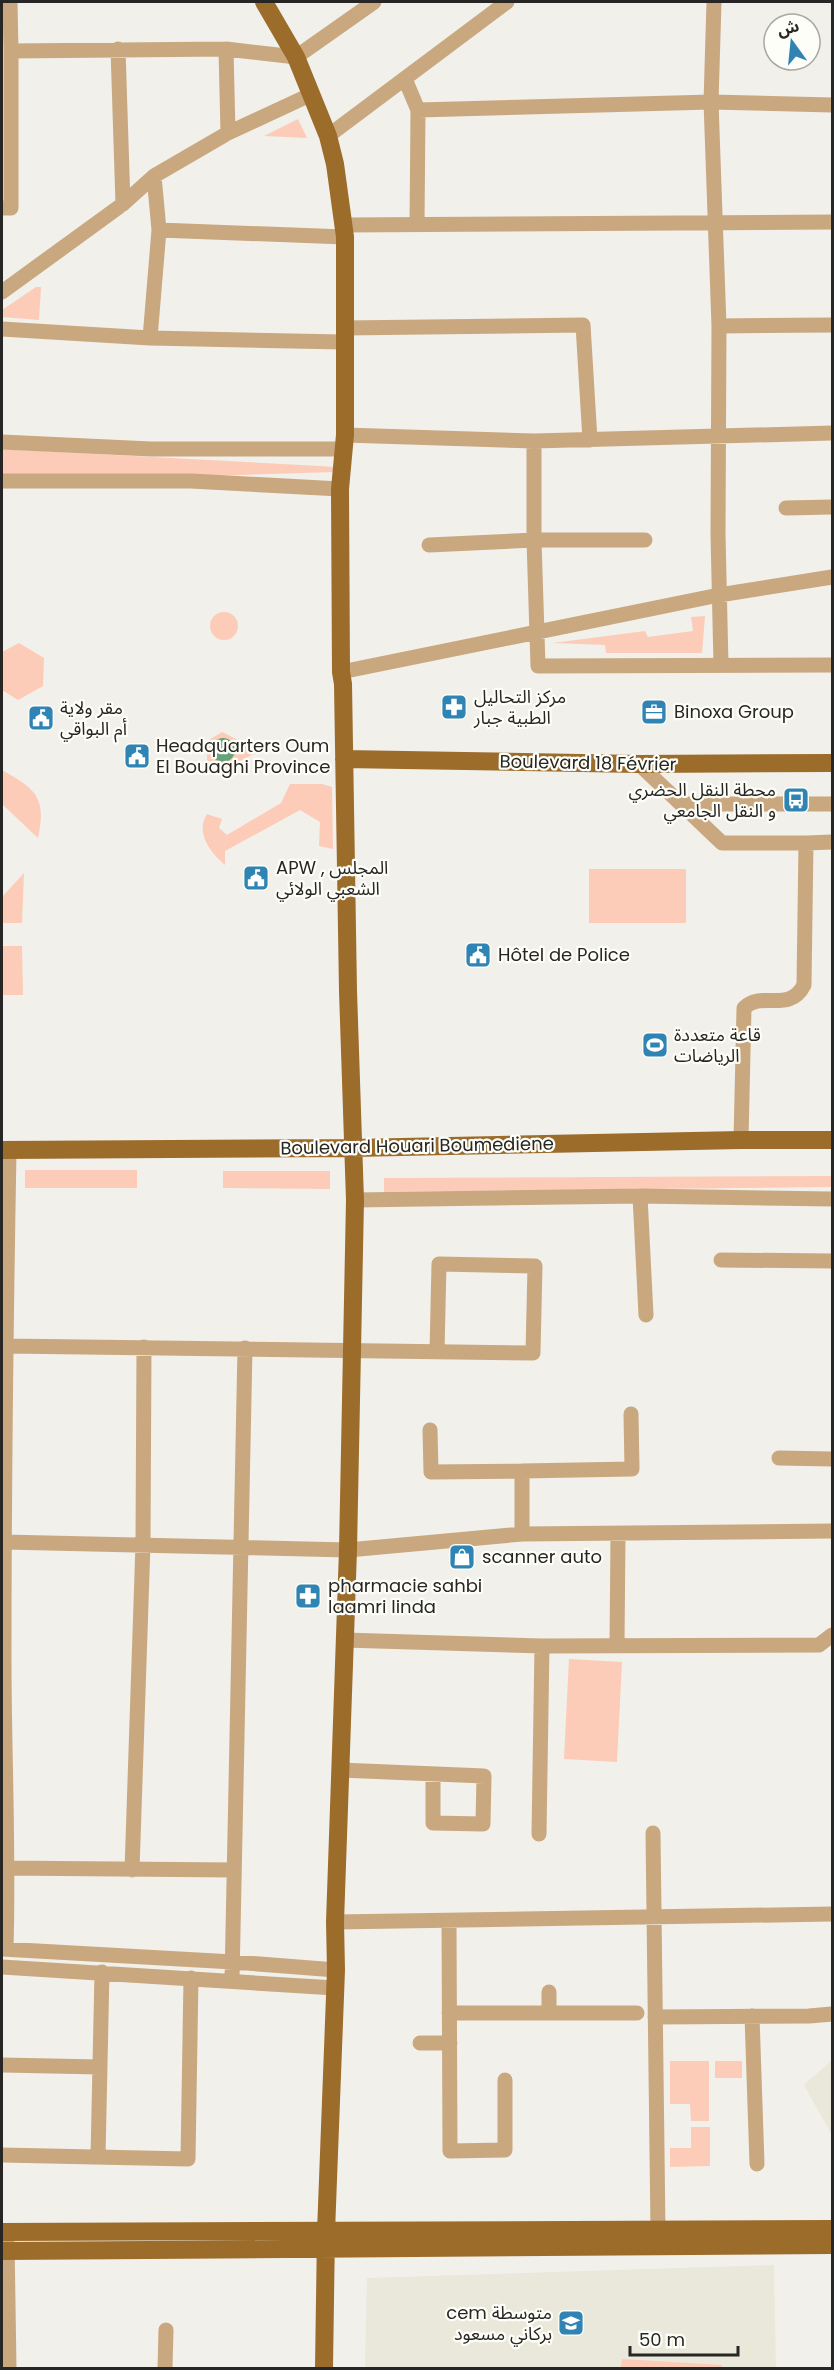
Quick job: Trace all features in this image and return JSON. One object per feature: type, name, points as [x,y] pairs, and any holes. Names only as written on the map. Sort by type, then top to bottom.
[{"type":"main road","points":[[264,2],[296,57],[328,136],[335,164],[344,231],[344,442],[340,489],[341,672],[355,1200],[348,1550],[334,1922],[336,1979],[326,2240],[324,2368]]},
{"type":"main road","name":"Boulevard 18 Février","points":[[344,759],[639,764],[832,763]]},
{"type":"main road","name":"Boulevard Houari Boumediene","points":[[5,1150],[352,1148],[832,1140]]},
{"type":"main road","points":[[4,2252],[658,2230],[832,2229]]},
{"type":"main road","points":[[4,2232],[326,2240],[832,2245]]},
{"type":"street","points":[[2,208],[11,208],[6,95],[11,51],[10,2]]},
{"type":"street","points":[[11,51],[226,49],[296,57],[374,2]]},
{"type":"street","points":[[328,136],[507,2]]},
{"type":"street","points":[[714,2],[711,102],[719,326],[721,665]]},
{"type":"street","points":[[118,49],[123,204]]},
{"type":"street","points":[[226,49],[228,133]]},
{"type":"street","points":[[405,79],[418,110],[417,225]]},
{"type":"street","points":[[2,292],[123,204],[154,176],[228,133],[312,94]]},
{"type":"street","points":[[418,110],[711,102],[832,105]]},
{"type":"street","points":[[150,338],[159,230],[154,176]]},
{"type":"street","points":[[159,230],[344,231],[417,225],[832,222]]},
{"type":"street","points":[[2,329],[150,338],[344,335],[583,325],[590,440]]},
{"type":"street","points":[[719,326],[832,325]]},
{"type":"street","points":[[2,442],[151,449],[344,442],[590,440],[832,433]]},
{"type":"street","points":[[534,441],[538,666],[832,665]]},
{"type":"street","points":[[2,481],[191,481],[340,489]]},
{"type":"street","points":[[786,508],[832,507]]},
{"type":"street","points":[[429,545],[534,540],[645,540]]},
{"type":"street","points":[[341,672],[719,596],[832,577]]},
{"type":"street","points":[[639,764],[722,843],[832,842]]},
{"type":"street","points":[[683,804],[832,804]]},
{"type":"street","points":[[741,1140],[744,1008],[756,1002],[790,1000],[799,996],[804,985],[806,843]]},
{"type":"street","points":[[5,1150],[4,1949],[233,1962],[336,1979]]},
{"type":"street","points":[[355,1200],[640,1196],[832,1199]]},
{"type":"street","points":[[640,1196],[646,1315]]},
{"type":"street","points":[[720,1260],[832,1261]]},
{"type":"street","points":[[6,1346],[245,1348],[437,1352],[533,1353],[535,1266],[439,1264],[437,1352]]},
{"type":"street","points":[[132,1870],[143,1544],[144,1347]]},
{"type":"street","points":[[232,1980],[245,1348]]},
{"type":"street","points":[[430,1430],[431,1472],[632,1469],[631,1414]]},
{"type":"street","points":[[779,1458],[832,1459]]},
{"type":"street","points":[[522,1470],[522,1534]]},
{"type":"street","points":[[4,1542],[348,1550],[522,1534],[618,1535],[832,1531]]},
{"type":"street","points":[[617,1645],[618,1535]]},
{"type":"street","points":[[344,1640],[542,1646],[819,1645],[832,1635]]},
{"type":"street","points":[[539,1834],[542,1646]]},
{"type":"street","points":[[340,1770],[484,1776],[483,1824],[433,1823],[434,1775]]},
{"type":"street","points":[[654,1833],[658,2230]]},
{"type":"street","points":[[5,1868],[234,1870]]},
{"type":"street","points":[[334,1922],[832,1914]]},
{"type":"street","points":[[449,1921],[450,2151],[505,2150],[505,2080]]},
{"type":"street","points":[[2,1967],[232,1980],[336,1979]]},
{"type":"street","points":[[98,2157],[102,1972]]},
{"type":"street","points":[[2,2156],[188,2159],[191,1978]]},
{"type":"street","points":[[549,1992],[549,2013]]},
{"type":"street","points":[[449,2013],[637,2013]]},
{"type":"street","points":[[656,2017],[832,2014]]},
{"type":"street","points":[[752,2016],[757,2164]]},
{"type":"street","points":[[420,2043],[450,2043]]},
{"type":"street","points":[[2,2065],[100,2067]]},
{"type":"street","points":[[4,2232],[7,2362]]},
{"type":"street","points":[[165,2368],[166,2330]]},
{"type":"shaded area","points":[[298,119],[307,138],[264,136]]},
{"type":"shaded area","points":[[36,287],[41,287],[39,320],[2,317],[2,310]]},
{"type":"shaded area","points":[[2,449],[320,466],[333,467],[335,472],[211,476],[2,475]]},
{"type":"shaded area","points":[[224,612],[234,616],[238,626],[234,636],[224,640],[214,636],[210,626],[214,616]]},
{"type":"shaded area","points":[[705,616],[702,653],[606,653],[605,645],[553,643],[645,631],[648,637],[693,631],[691,617]]},
{"type":"shaded area","points":[[19,643],[44,658],[43,686],[18,700],[2,690],[2,652]]},
{"type":"shaded area","points":[[222,732],[260,751],[223,769],[207,760],[207,741]]},
{"type":"shaded area","points":[[223,738],[231,742],[235,750],[231,758],[223,762],[215,758],[211,750],[215,742]]},
{"type":"shaded area","points":[[2,770],[23,783],[36,795],[41,812],[38,838],[2,804]]},
{"type":"shaded area","points":[[290,784],[322,784],[332,787],[333,849],[319,846],[320,822],[300,810],[225,851],[225,865],[214,854],[203,835],[207,814],[222,819],[219,828],[227,835],[281,803]]},
{"type":"shaded area","points":[[589,869],[686,869],[686,923],[589,923]]},
{"type":"shaded area","points":[[24,873],[22,923],[2,923],[2,897]]},
{"type":"shaded area","points":[[2,946],[22,946],[23,995],[3,995],[2,993]]},
{"type":"shaded area","points":[[25,1170],[137,1170],[137,1188],[25,1188]]},
{"type":"shaded area","points":[[223,1171],[330,1171],[330,1189],[223,1188]]},
{"type":"shaded area","points":[[832,1176],[832,1187],[384,1192],[384,1178]]},
{"type":"shaded area","points":[[569,1659],[622,1662],[617,1762],[564,1759]]},
{"type":"shaded area","points":[[832,2060],[832,2135],[804,2085]]},
{"type":"shaded area","points":[[670,2061],[709,2061],[709,2121],[691,2121],[690,2104],[670,2104]]},
{"type":"shaded area","points":[[715,2061],[742,2061],[742,2078],[715,2078]]},
{"type":"shaded area","points":[[691,2127],[710,2127],[710,2166],[670,2167],[670,2148],[691,2148]]},
{"type":"shaded area","name":"cem متوسطة بركاني مسعود","points":[[774,2265],[776,2368],[365,2368],[367,2278]]},
{"type":"shaded area","points":[[622,2359],[722,2365],[721,2368],[621,2368]]},
{"type":"place","name":"مركز التحاليل الطبية جبار","points":[[454,707]]},
{"type":"place","name":"Binoxa Group","points":[[654,712]]},
{"type":"place","name":"مقر ولاية أم البواقي","points":[[41,718]]},
{"type":"place","name":"Headquarters Oum El Bouaghi Province","points":[[137,756]]},
{"type":"place","name":"محطة النقل الحضري و النقل الجامعي","points":[[796,800]]},
{"type":"place","name":"APW , المجلس الشعبي الولائي","points":[[256,878]]},
{"type":"place","name":"Hôtel de Police","points":[[478,955]]},
{"type":"place","name":"قاعة متعددة الرياضات","points":[[655,1045]]},
{"type":"place","name":"scanner auto","points":[[462,1557]]},
{"type":"place","name":"pharmacie sahbi laamri linda","points":[[308,1596]]},
{"type":"place","name":"cem متوسطة بركاني مسعود","points":[[571,2323]]}]
